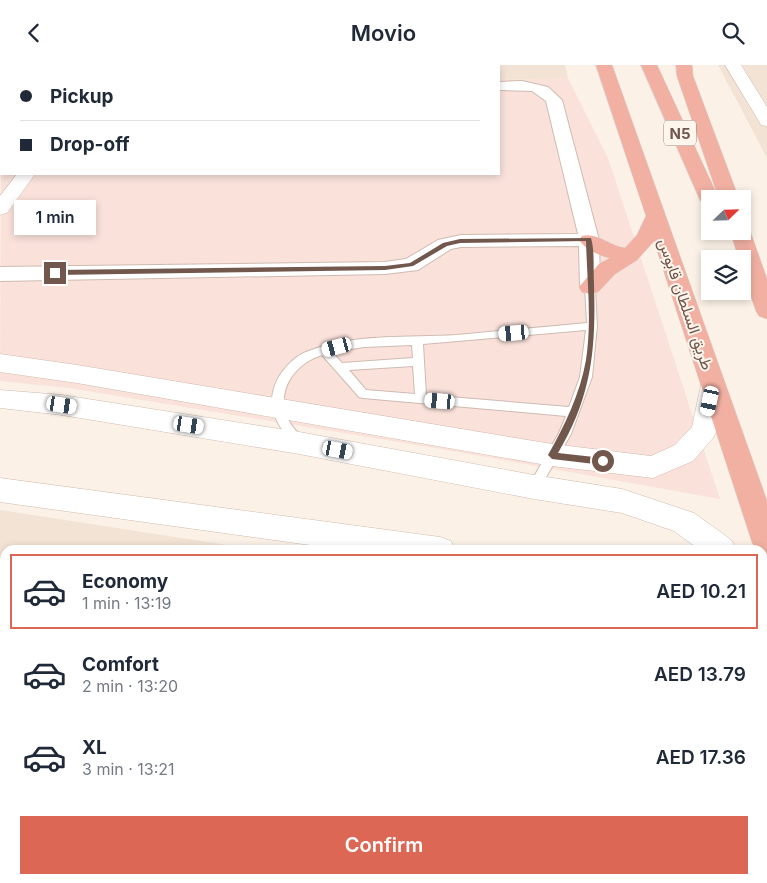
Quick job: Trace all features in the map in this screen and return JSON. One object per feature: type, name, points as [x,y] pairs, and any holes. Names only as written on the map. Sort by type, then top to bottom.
[{"type":"highway","name":"طريق السلطان قابوس","points":[[604,65],[767,543]]},
{"type":"highway","name":"N5","points":[[649,65],[705,190]]},
{"type":"highway","points":[[684,65],[685,76],[726,190]]},
{"type":"highway","points":[[590,287],[607,269],[630,255],[646,237],[656,216]]},
{"type":"highway","points":[[589,240],[598,247],[614,254],[630,255]]},
{"type":"highway","points":[[743,240],[767,311]]},
{"type":"highway","points":[[751,292],[767,327]]},
{"type":"main road","points":[[733,65],[767,121]]},
{"type":"main road","points":[[0,209],[25,175]]},
{"type":"main road","points":[[0,363],[277,407],[552,455],[653,467],[684,453],[704,431],[714,385]]},
{"type":"main road","points":[[0,399],[62,405],[299,443],[534,487],[622,501],[684,522],[716,545]]},
{"type":"main road","points":[[0,490],[403,545]]},
{"type":"street","points":[[500,86],[529,85],[539,87],[554,100],[589,240],[590,287]]},
{"type":"street","points":[[0,274],[385,268],[411,265],[445,245],[460,241],[589,240]]},
{"type":"lane","points":[[534,487],[565,434],[586,377],[592,326],[590,287]]},
{"type":"lane","points":[[299,443],[284,426],[277,407],[279,390],[288,370],[310,354],[337,347],[376,343],[592,326]]},
{"type":"lane","points":[[417,341],[421,400]]},
{"type":"lane","points":[[324,350],[363,394],[572,412]]},
{"type":"lane","points":[[339,367],[419,362]]},
{"type":"shaded area","points":[[500,65],[565,65],[568,78],[500,80]]},
{"type":"shaded area","points":[[718,65],[767,65],[767,158]]},
{"type":"shaded area","points":[[568,78],[608,158],[720,499],[441,449],[69,388],[0,381],[1,175],[500,175],[500,80]]},
{"type":"shaded area","points":[[0,510],[228,545],[0,545]]},
{"type":"route","points":[[55,273],[385,268],[411,265],[445,245],[460,241],[589,240],[592,326],[589,360],[581,395],[572,412],[565,434],[552,455],[603,461]]}]
